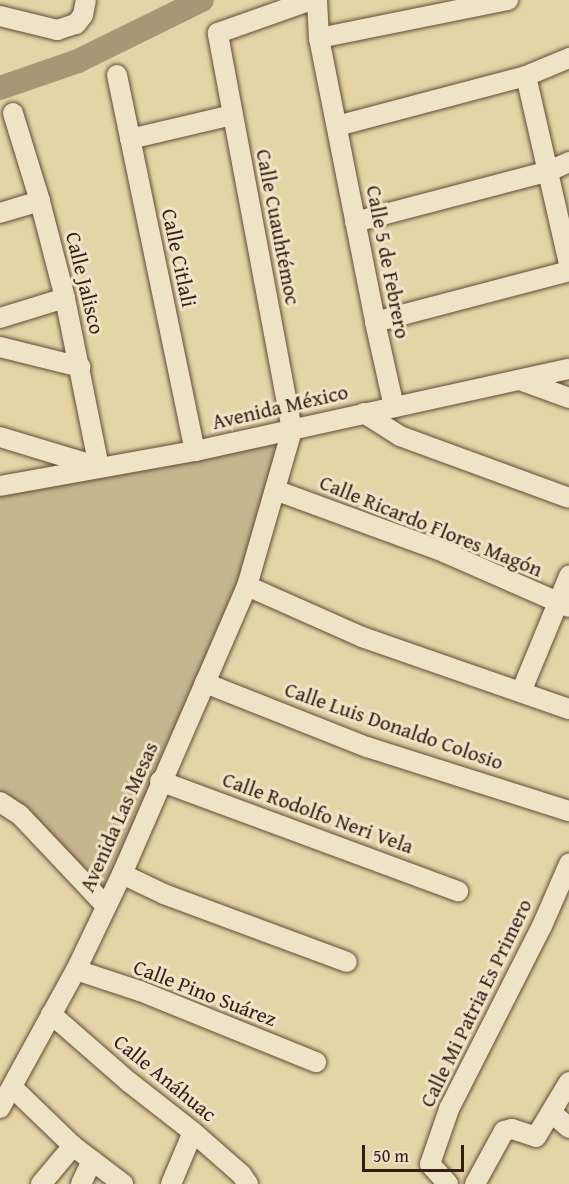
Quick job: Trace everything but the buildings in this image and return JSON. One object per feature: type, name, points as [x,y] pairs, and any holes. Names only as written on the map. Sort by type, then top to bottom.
[{"type":"street","points":[[0,16],[57,30],[76,24],[83,15],[86,0]]},
{"type":"street","name":"Calle Cuauhtémoc","points":[[292,430],[232,115],[219,33],[311,0]]},
{"type":"street","name":"Calle 5 de Febrero","points":[[317,0],[319,38],[394,407]]},
{"type":"street","points":[[319,38],[508,0]]},
{"type":"street","points":[[337,126],[526,76],[569,58]]},
{"type":"street","name":"Calle Citlali","points":[[117,75],[195,451]]},
{"type":"street","points":[[526,76],[569,263]]},
{"type":"street","name":"Calle Jalisco","points":[[13,113],[40,201],[81,367],[99,467]]},
{"type":"street","points":[[130,139],[232,115]]},
{"type":"street","points":[[355,222],[549,171],[569,162]]},
{"type":"street","points":[[0,213],[40,201]]},
{"type":"street","points":[[375,322],[569,271]]},
{"type":"street","points":[[0,318],[64,298]]},
{"type":"street","points":[[0,347],[81,367]]},
{"type":"street","name":"Avenida México","points":[[0,486],[195,451],[569,369]]},
{"type":"street","points":[[520,380],[569,398]]},
{"type":"street","points":[[364,413],[400,436],[569,498]]},
{"type":"street","points":[[275,490],[292,430]]},
{"type":"street","points":[[0,436],[99,467]]},
{"type":"street","name":"Avenida Las Mesas","points":[[0,1108],[76,970],[105,905],[122,874],[160,781],[247,586],[275,490]]},
{"type":"street","name":"Calle Ricardo Flores Magón","points":[[275,490],[444,552],[563,605]]},
{"type":"street","points":[[521,692],[563,605],[569,576]]},
{"type":"street","points":[[247,586],[362,637],[569,709]]},
{"type":"street","name":"Calle Luis Donaldo Colosio","points":[[205,682],[367,747],[569,811]]},
{"type":"street","name":"Calle Rodolfo Neri Vela","points":[[160,781],[458,891]]},
{"type":"street","points":[[0,802],[20,815],[105,905]]},
{"type":"street","name":"Calle Mi Patria Es Primero","points":[[448,1184],[430,1164],[449,1109],[542,926],[569,864]]},
{"type":"street","points":[[122,874],[164,894],[346,962]]},
{"type":"street","name":"Calle Pino Suárez","points":[[76,970],[140,992],[316,1062]]},
{"type":"street","name":"Calle Anáhuac","points":[[51,1014],[129,1082],[193,1132],[247,1183]]},
{"type":"street","points":[[475,1184],[504,1131],[512,1129],[536,1137],[569,1082]]},
{"type":"street","points":[[13,1088],[73,1146],[123,1184]]},
{"type":"street","points":[[552,1113],[569,1128]]},
{"type":"street","points":[[171,1184],[193,1132]]},
{"type":"street","points":[[41,1184],[73,1146]]},
{"type":"street","points":[[81,1184],[92,1160]]},
{"type":"shaded area","points":[[292,430],[247,586],[105,905],[0,802],[0,486]]},
{"type":"waterway","points":[[0,88],[78,61],[202,0]]}]
